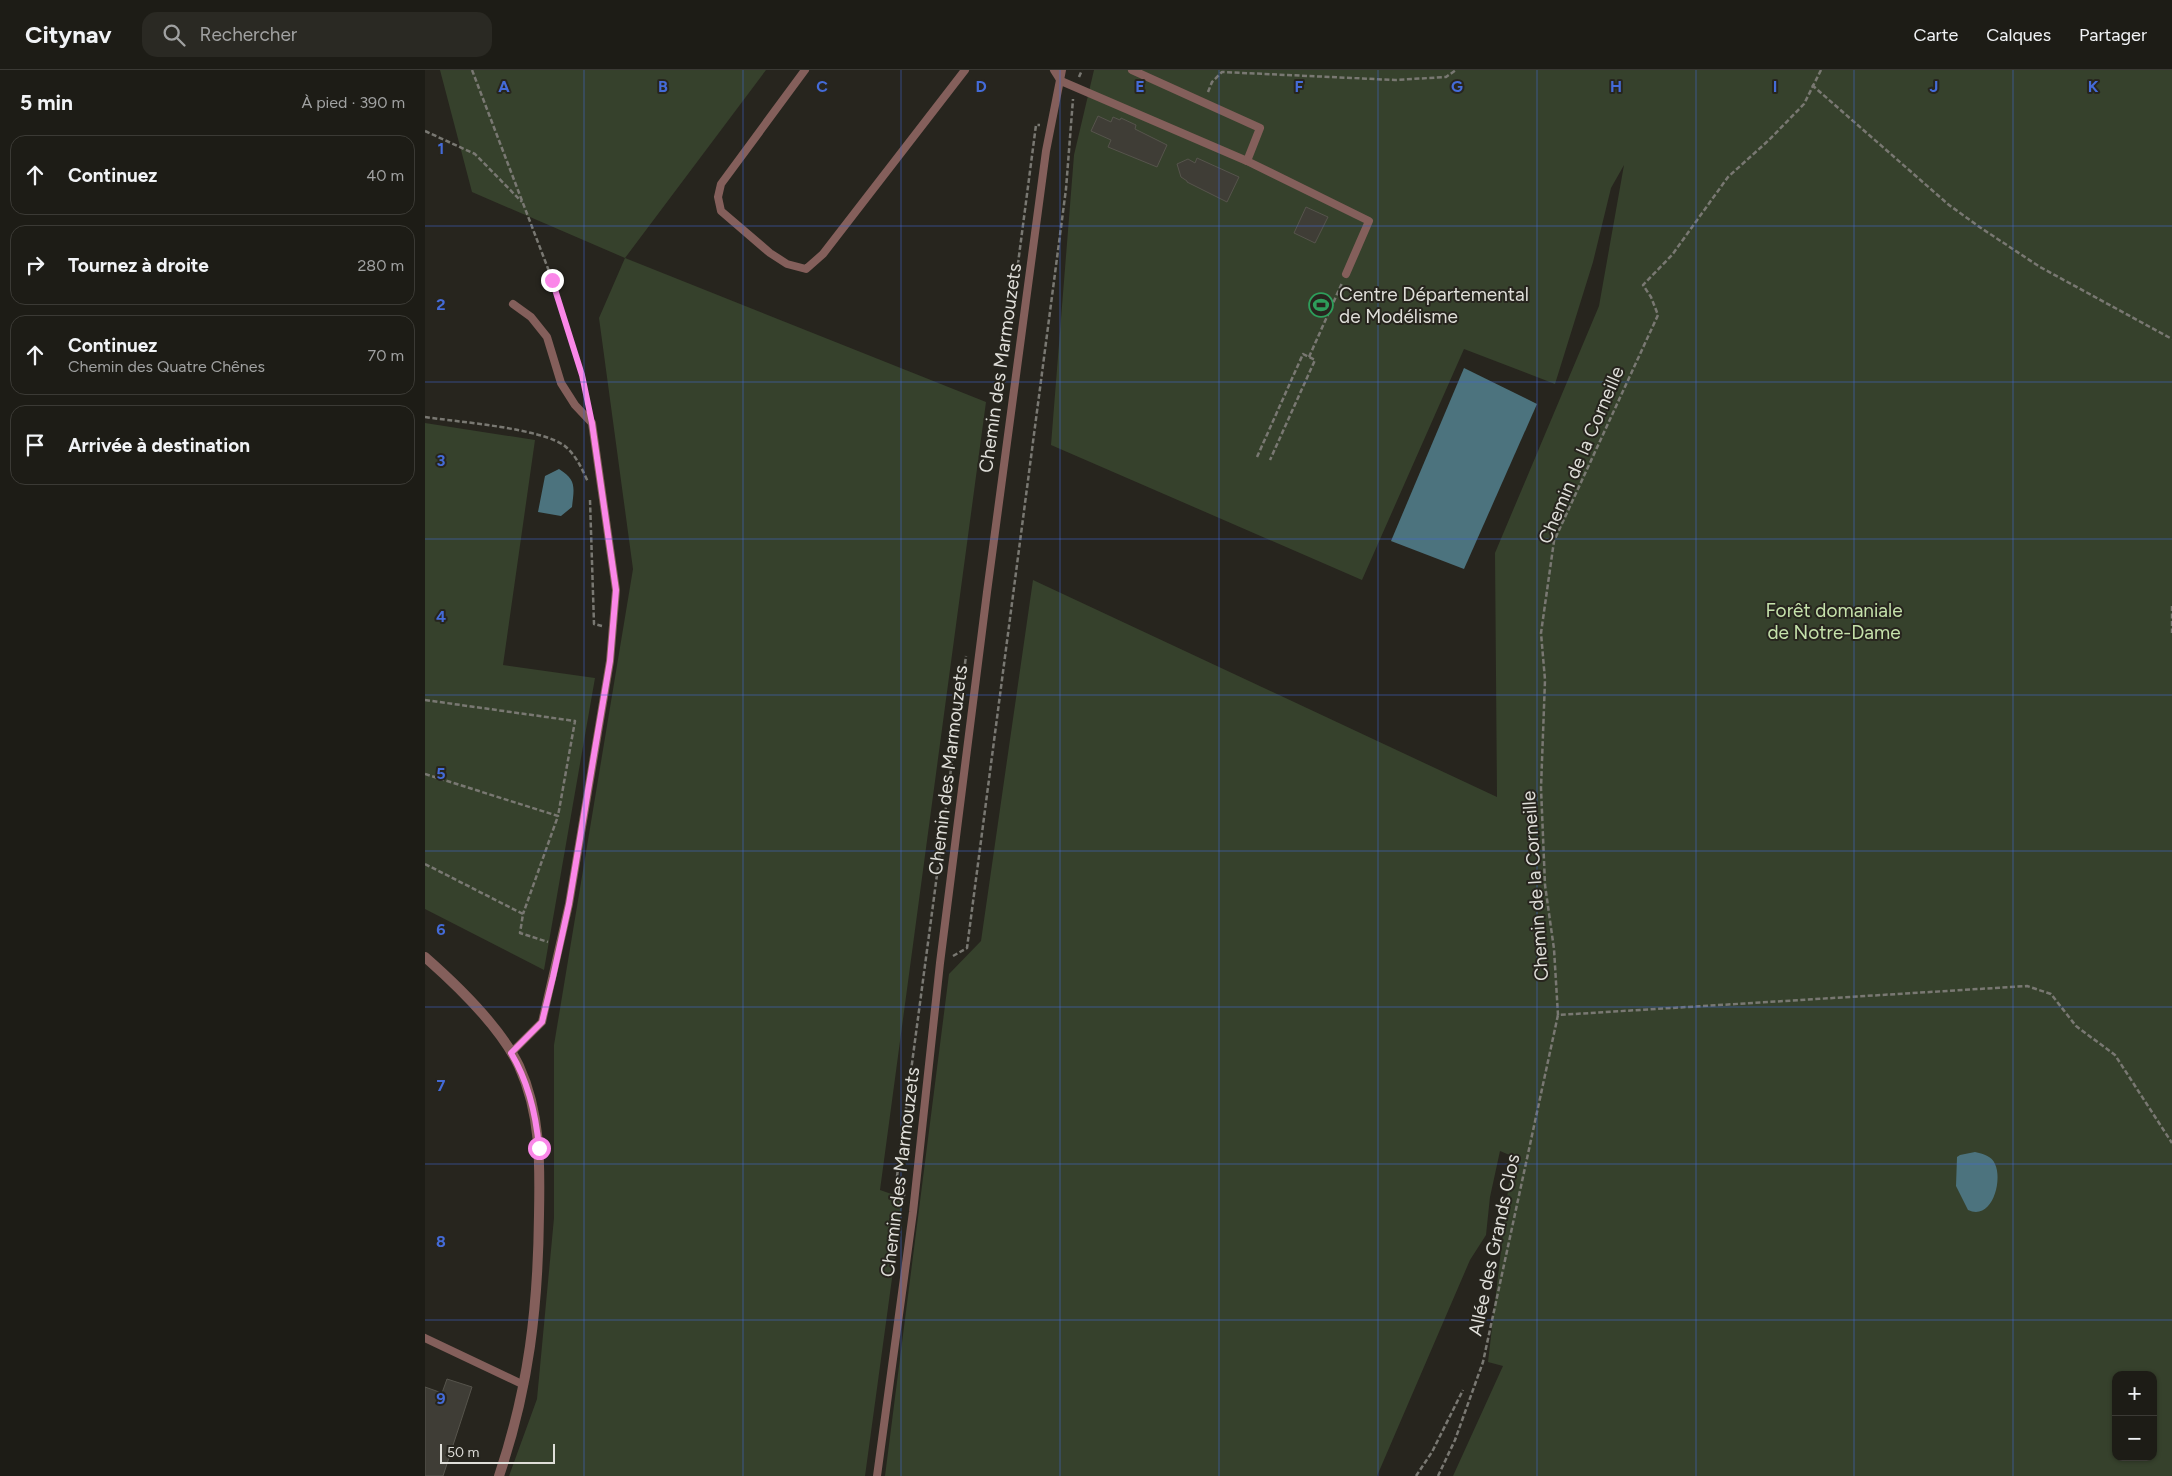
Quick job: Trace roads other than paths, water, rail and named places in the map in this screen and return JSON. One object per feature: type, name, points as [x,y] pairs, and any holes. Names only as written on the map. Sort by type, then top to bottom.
[{"type":"street","points":[[425,958],[479,1011],[511,1053],[530,1094],[537,1123],[539,1148],[537,1292],[530,1355],[519,1410],[499,1476]]},
{"type":"lane","points":[[805,70],[721,184],[718,197],[721,211],[741,229],[787,264],[806,269],[823,254],[965,70]]},
{"type":"lane","points":[[1054,70],[1061,81],[1247,161],[1369,220],[1346,274]]},
{"type":"lane","name":"Chemin des Marmouzets","points":[[877,1476],[913,1212],[940,963],[1046,151],[1062,70]]},
{"type":"lane","points":[[1132,70],[1260,128],[1247,161]]},
{"type":"lane","points":[[511,1053],[542,1022],[569,904],[610,661],[616,590],[592,423],[575,405],[561,383],[547,337],[531,317],[513,304]]},
{"type":"lane","points":[[425,1338],[524,1385]]},
{"type":"water","points":[[1464,368],[1537,404],[1464,569],[1391,541]]},
{"type":"water","points":[[559,469],[572,481],[572,507],[561,516],[538,512],[545,476]]},
{"type":"water","points":[[1975,1152],[1987,1156],[1994,1161],[1998,1180],[1989,1205],[1983,1210],[1976,1212],[1968,1210],[1956,1186],[1957,1157]]},
{"type":"place","name":"Centre Départemental de Modélisme","points":[[1321,305]]},
{"type":"park label","name":"Forêt domaniale de Notre-Dame","points":[[1834,621]]}]
